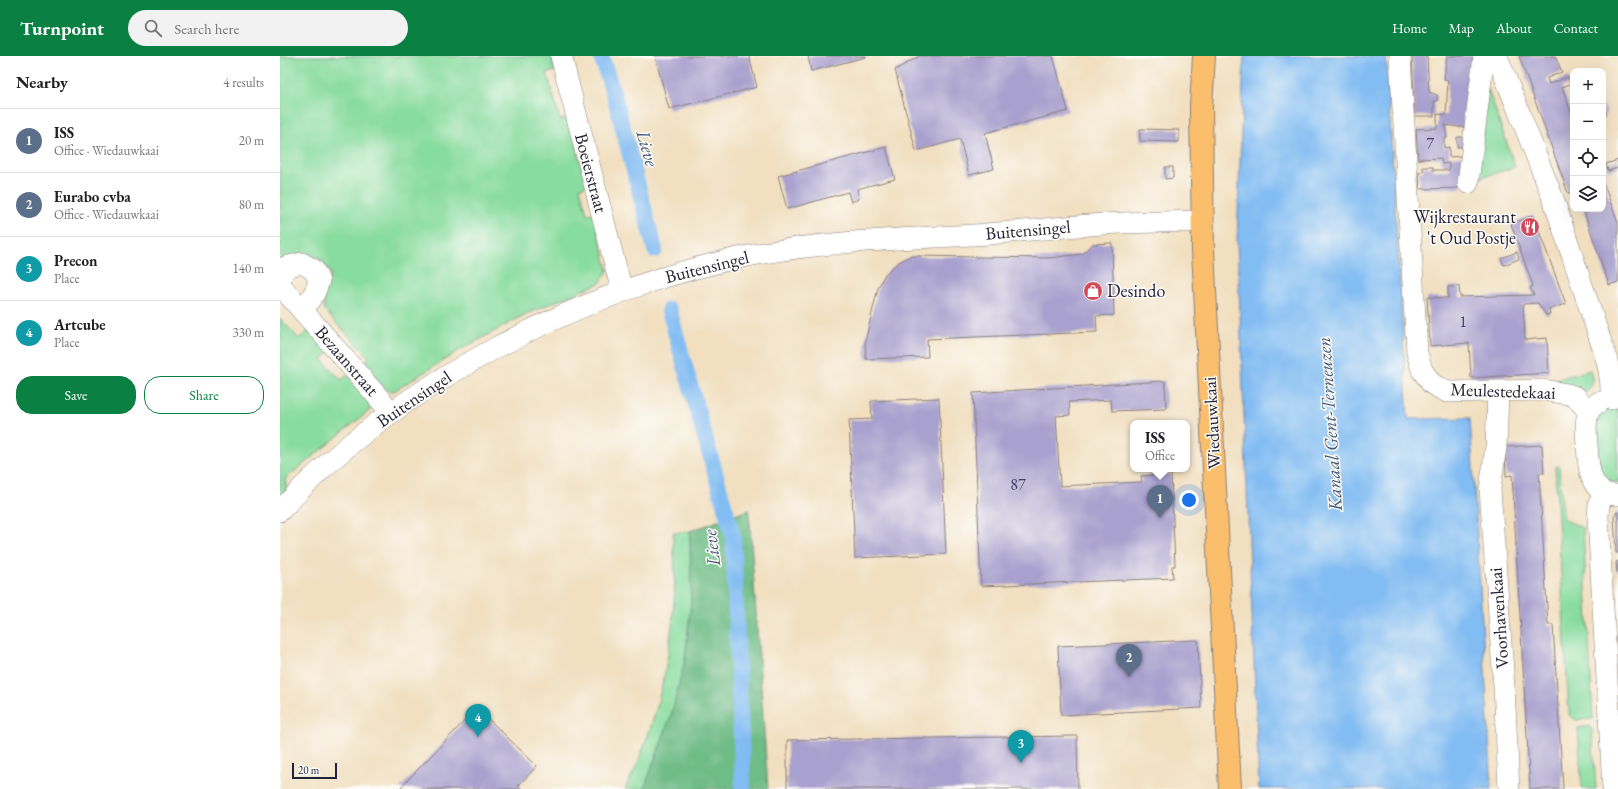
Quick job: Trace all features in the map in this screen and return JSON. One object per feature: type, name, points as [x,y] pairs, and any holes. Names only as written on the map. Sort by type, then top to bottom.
[{"type":"main road","name":"Wiedauwkaai","points":[[1204,56],[1201,107],[1203,221],[1230,789]]},
{"type":"street","name":"Boeierstraat","points":[[561,56],[622,291]]},
{"type":"street","name":"Meulestedekaai","points":[[1400,56],[1417,353],[1422,370],[1432,384],[1447,392],[1498,397],[1543,390],[1568,394],[1576,397],[1589,412]]},
{"type":"street","points":[[1468,183],[1484,56]]},
{"type":"street","points":[[1497,56],[1554,201],[1610,368],[1615,399],[1602,399],[1589,412],[1586,422],[1588,468],[1591,478],[1611,494],[1599,504],[1598,516],[1613,789]]},
{"type":"street","name":"Buitensingel","points":[[280,511],[304,484],[391,412],[460,368],[532,330],[622,291],[655,280],[756,254],[815,246],[1106,224],[1203,221]]},
{"type":"street","name":"Bezaanstraat","points":[[280,280],[285,267],[302,262],[314,270],[319,281],[316,292],[304,311]]},
{"type":"street","name":"Bezaanstraat","points":[[280,285],[391,412]]},
{"type":"street","name":"Voorhavenkaai","points":[[1498,397],[1496,447],[1490,489],[1504,686],[1509,789]]},
{"type":"green space","points":[[280,56],[552,56],[555,71],[547,73],[560,120],[569,118],[587,185],[580,188],[587,214],[594,213],[608,271],[600,283],[528,313],[460,350],[394,391],[386,390],[363,364],[369,357],[324,310],[324,294],[331,274],[319,258],[301,253],[280,260]]},
{"type":"green space","points":[[1488,89],[1515,167],[1476,179]]},
{"type":"green space","points":[[280,318],[299,339],[309,330],[329,353],[322,359],[341,380],[348,375],[369,401],[370,410],[285,479],[287,490],[280,498]]},
{"type":"green space","points":[[1590,370],[1593,383],[1588,391],[1581,391],[1551,381]]},
{"type":"green space","points":[[1612,407],[1618,409],[1618,483],[1608,480],[1599,467],[1597,419],[1603,410]]},
{"type":"green space","points":[[1559,466],[1563,519],[1583,528],[1593,719],[1576,720],[1569,715],[1555,467]]},
{"type":"green space","points":[[749,510],[768,789],[644,789],[672,713],[685,660],[691,602],[690,531]]},
{"type":"green space","points":[[690,531],[691,602],[685,660],[672,713],[644,789],[625,789],[644,746],[652,722],[659,698],[669,650],[675,593],[673,533]]},
{"type":"green space","points":[[1589,726],[1592,729],[1596,789],[1582,789],[1578,728]]},
{"type":"water","name":"Kanaal Gent-Terneuzen","points":[[1244,56],[1386,56],[1408,419],[1470,418],[1492,789],[1259,789],[1237,240]]},
{"type":"building","points":[[655,56],[749,56],[757,87],[669,109]]},
{"type":"building","points":[[808,56],[866,56],[866,57],[811,71]]},
{"type":"building","points":[[920,56],[1053,56],[1068,111],[985,133],[994,169],[969,175],[960,139],[916,151],[895,70]]},
{"type":"building","points":[[1412,56],[1427,56],[1429,92],[1437,95],[1437,101],[1434,101],[1434,116],[1415,116]]},
{"type":"building","points":[[1447,56],[1475,56],[1467,128],[1445,125],[1447,138],[1444,138],[1444,148],[1449,147],[1449,157],[1463,156],[1461,188],[1420,189],[1419,172],[1423,172],[1423,167],[1433,167],[1433,170],[1449,170],[1449,163],[1442,164],[1441,158],[1418,159],[1416,129],[1437,128],[1437,114],[1446,115],[1448,80],[1444,79]]},
{"type":"building","points":[[1519,56],[1555,56],[1562,72],[1547,78],[1549,84],[1568,77],[1570,84],[1562,87],[1570,109],[1570,193],[1568,193]]},
{"type":"building","points":[[1140,129],[1179,130],[1179,142],[1140,141]]},
{"type":"building","points":[[1457,137],[1466,137],[1464,147],[1457,147]]},
{"type":"building","points":[[886,147],[895,179],[857,189],[859,199],[851,202],[848,192],[787,209],[778,176]]},
{"type":"building","points":[[1618,160],[1618,168],[1608,171],[1606,164]]},
{"type":"building","points":[[1165,167],[1173,167],[1173,178],[1165,179]]},
{"type":"building","points":[[1606,190],[1618,223],[1618,282],[1609,285],[1584,212],[1606,212]]},
{"type":"building","points":[[1533,215],[1566,304],[1549,309],[1550,314],[1546,315],[1538,303],[1523,304],[1525,340],[1547,338],[1549,373],[1471,378],[1469,343],[1430,346],[1427,297],[1448,298],[1448,287],[1459,286],[1460,297],[1534,295],[1530,288],[1533,286],[1511,224]]},
{"type":"building","points":[[1112,243],[1114,315],[1096,316],[1097,332],[927,339],[928,357],[866,359],[865,342],[878,288],[885,274],[899,262],[911,256],[1049,258],[1082,254],[1093,244]]},
{"type":"building","points":[[1517,252],[1519,259],[1504,265],[1501,258]]},
{"type":"building","points":[[1165,381],[1166,409],[1112,411],[1111,400],[1069,402],[1070,415],[1056,416],[1060,486],[1142,482],[1141,476],[1171,474],[1175,566],[1172,566],[1173,578],[981,586],[973,393]]},
{"type":"building","points":[[939,398],[946,554],[855,558],[849,420],[872,419],[871,401]]},
{"type":"building","points":[[1542,445],[1544,473],[1539,473],[1548,625],[1553,625],[1563,789],[1530,789],[1512,475],[1506,476],[1505,447]]},
{"type":"building","points":[[1617,512],[1618,553],[1616,553],[1614,516]]},
{"type":"building","points":[[1618,561],[1618,572],[1617,572],[1616,562]]},
{"type":"building","points":[[1198,640],[1201,708],[1061,715],[1058,646]]},
{"type":"building","points":[[477,708],[537,766],[518,786],[522,789],[399,789]]},
{"type":"building","points":[[1077,736],[1078,789],[787,789],[787,740]]},
{"type":"waterway","name":"Lieve","points":[[601,56],[614,95],[655,250]]},
{"type":"waterway","name":"Lieve","points":[[669,310],[733,536],[743,789]]},
{"type":"place","name":"Wijkrestaurant 't Oud Postje","points":[[1530,227]]},
{"type":"place","name":"Desindo","points":[[1093,291]]},
{"type":"place","name":"ISS","points":[[1160,518]]},
{"type":"place","name":"Eurabo cvba","points":[[1129,677]]},
{"type":"place","name":"Artcube","points":[[478,737]]},
{"type":"place","name":"Precon","points":[[1021,763]]}]
